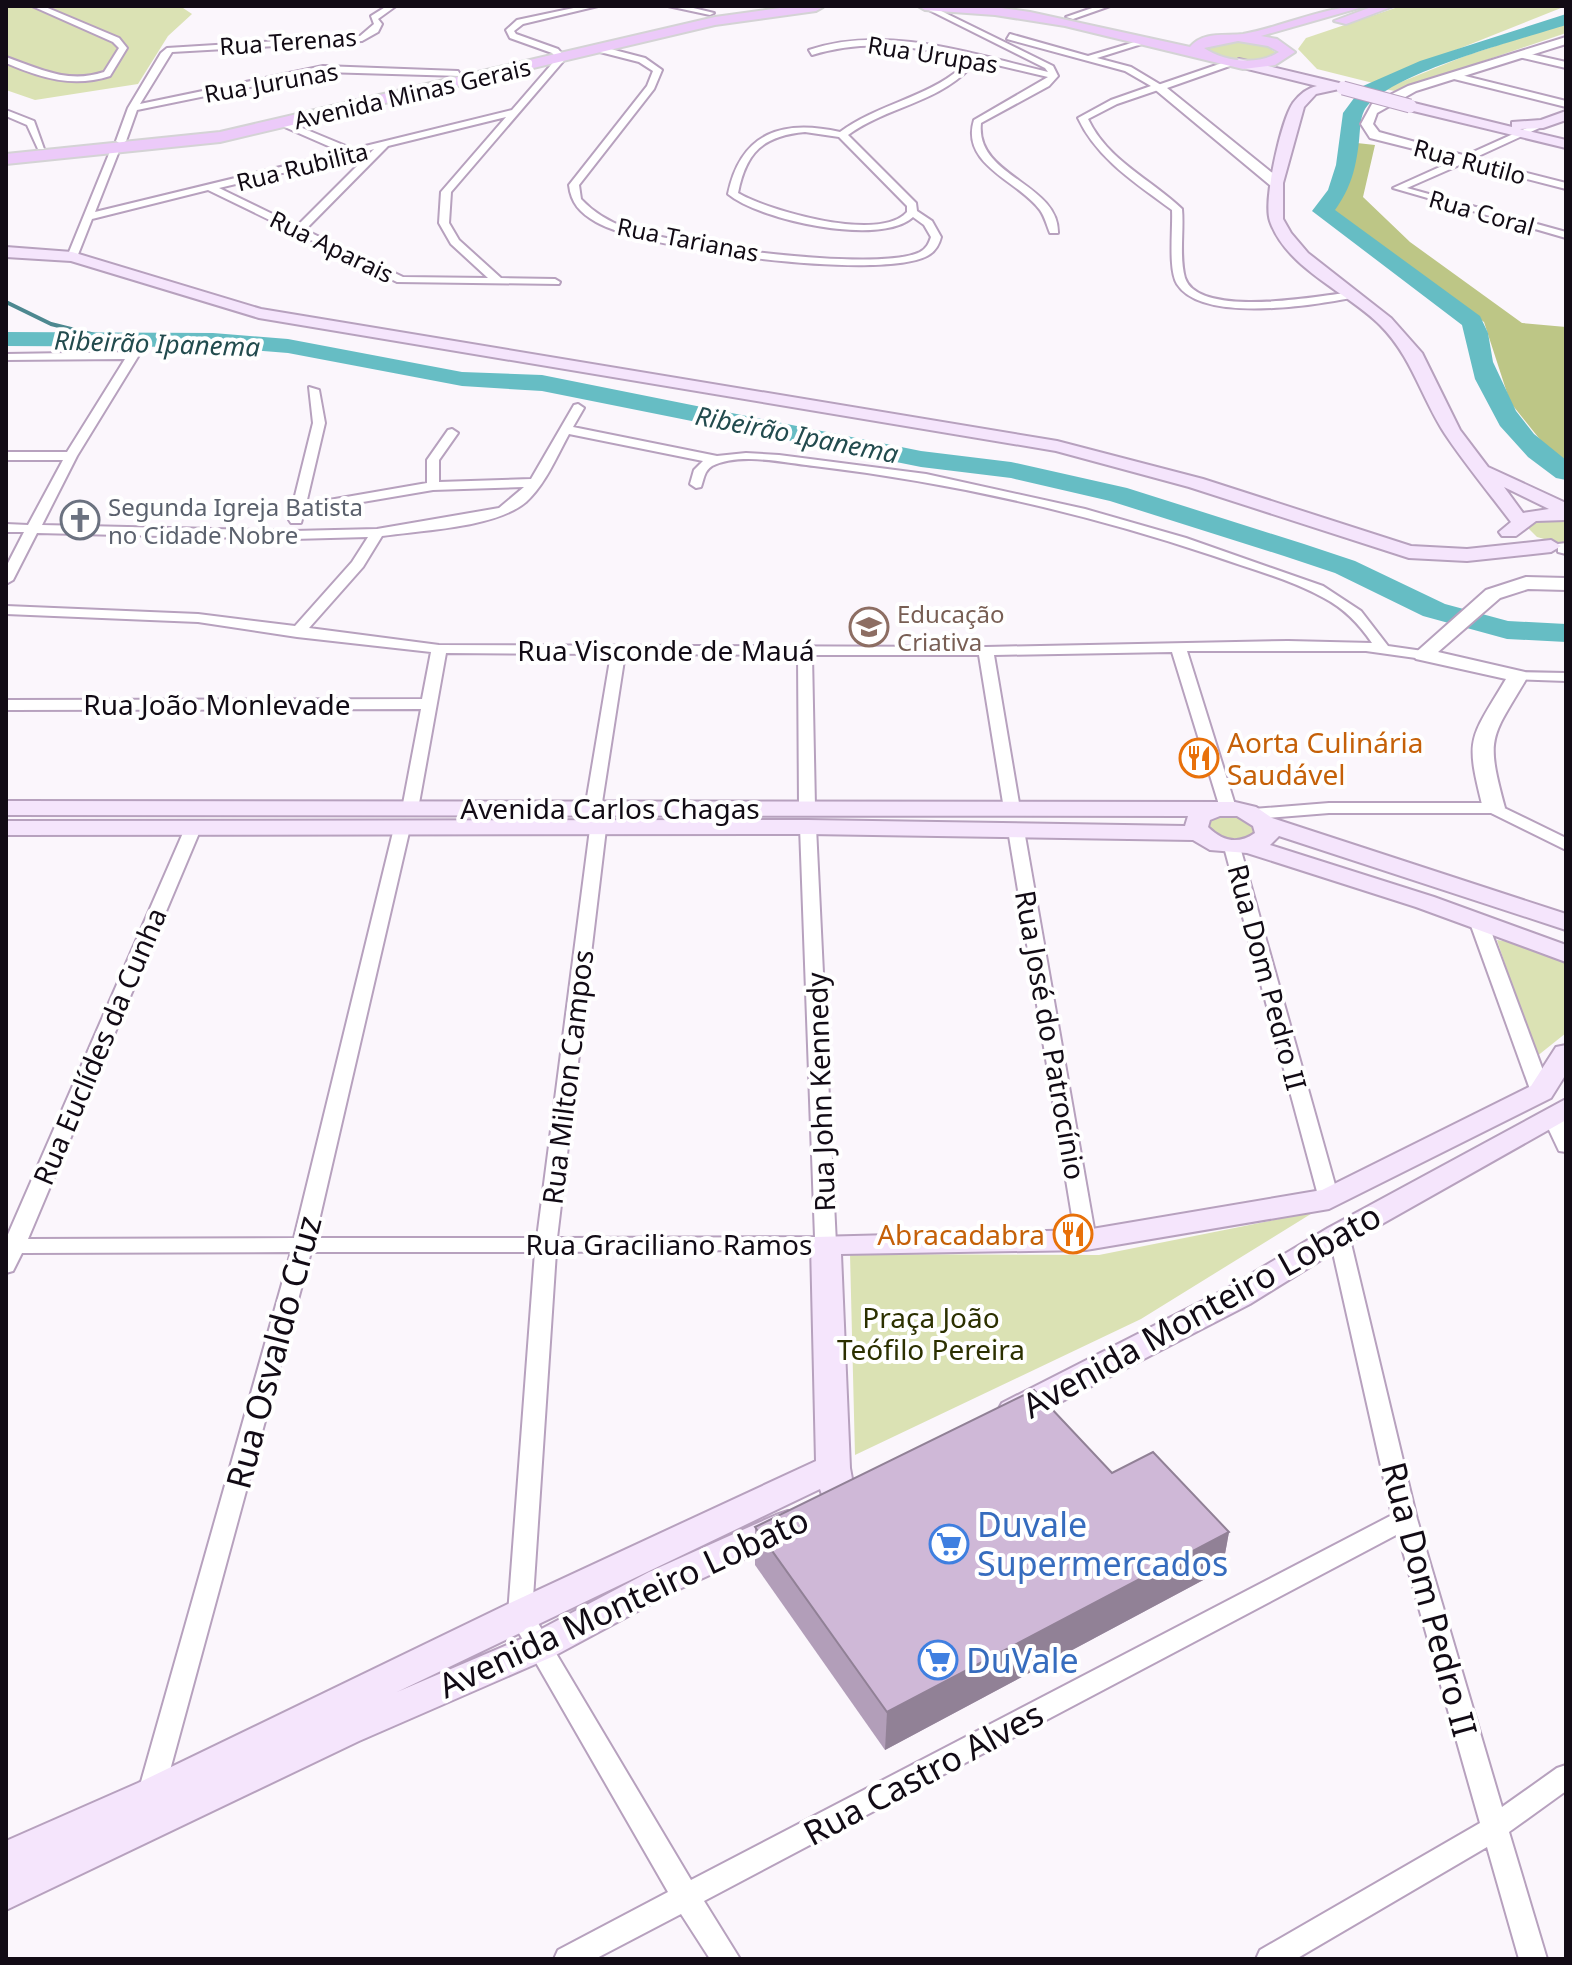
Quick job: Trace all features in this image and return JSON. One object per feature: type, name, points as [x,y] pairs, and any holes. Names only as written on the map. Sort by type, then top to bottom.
[{"type":"main road","name":"Avenida Minas Gerais","points":[[6,159],[220,137],[558,54],[727,6]]},
{"type":"main road","points":[[802,6],[825,6]]},
{"type":"main road","points":[[925,6],[1002,11],[1145,40],[1312,84],[1338,87],[1566,144]]},
{"type":"main road","points":[[1014,6],[1136,32],[1210,40],[1303,24],[1359,6]]},
{"type":"main road","points":[[1237,62],[1273,61],[1287,54],[1291,41],[1300,35],[1387,6]]},
{"type":"main road","name":"Avenida Minas Gerais","points":[[6,150],[117,146],[229,127],[458,74],[599,49],[732,18],[816,7]]},
{"type":"main road","points":[[1238,37],[1272,42],[1287,54],[1312,84]]},
{"type":"main road","points":[[1202,54],[1197,46],[1210,40]]},
{"type":"main road","points":[[1312,84],[1298,106],[1276,183],[1276,219],[1284,235],[1303,256],[1385,321],[1416,357],[1452,431],[1529,537],[1562,548]]},
{"type":"main road","points":[[1478,122],[1543,124],[1566,115]]},
{"type":"main road","points":[[6,252],[72,257],[259,313],[1057,446],[1196,483],[1409,552],[1467,555],[1562,548]]},
{"type":"main road","points":[[1484,471],[1566,512]]},
{"type":"main road","points":[[1467,555],[1542,514],[1566,512]]},
{"type":"main road","name":"Avenida Carlos Chagas","points":[[6,808],[406,818],[1014,820],[1198,833]]},
{"type":"main road","points":[[1221,809],[1200,816],[1196,827],[1198,833],[1214,843],[1240,846],[1566,954]]},
{"type":"main road","name":"Avenida Carlos Chagas","points":[[1014,820],[1221,809],[1259,819]]},
{"type":"main road","name":"Avenida Carlos Chagas","points":[[6,828],[194,826],[406,818]]},
{"type":"main road","points":[[1240,846],[1267,835],[1259,819]]},
{"type":"main road","points":[[1259,819],[1566,922]]},
{"type":"main road","name":"Avenida Monteiro Lobato","points":[[984,1427],[1239,1296],[1553,1105],[1566,1053]]},
{"type":"main road","name":"Avenida Monteiro Lobato","points":[[1329,1199],[1553,1105]]},
{"type":"main road","name":"Rua Graciliano Ramos","points":[[826,1244],[1086,1240],[1329,1199]]},
{"type":"main road","name":"Rua John Kennedy","points":[[826,1244],[846,1485]]},
{"type":"main road","name":"Avenida Monteiro Lobato","points":[[6,1860],[151,1795],[520,1614],[846,1485]]},
{"type":"main road","name":"Avenida Monteiro Lobato","points":[[6,1892],[346,1730],[541,1646],[846,1485]]},
{"type":"street","points":[[6,60],[47,76],[84,80],[107,74],[123,48],[116,40],[36,6]]},
{"type":"street","name":"Rua Terenas","points":[[133,108],[165,53],[184,48],[362,38],[375,30],[378,24],[374,18],[392,6]]},
{"type":"street","points":[[499,282],[455,242],[444,223],[446,192],[515,112],[558,54],[513,36],[510,30],[520,22],[594,6]]},
{"type":"street","points":[[672,6],[710,13]]},
{"type":"street","points":[[925,6],[1049,66],[1054,76],[977,122],[973,135],[978,150],[1045,208],[1054,231]]},
{"type":"street","points":[[1070,17],[1106,6]]},
{"type":"street","points":[[978,29],[1128,69],[1158,87],[1276,183]]},
{"type":"street","points":[[1089,58],[1145,40]]},
{"type":"street","points":[[1453,76],[1566,40]]},
{"type":"street","name":"Rua Urupas","points":[[812,52],[843,42],[868,41],[957,54],[1054,76]]},
{"type":"street","name":"Rua Tarianas","points":[[599,49],[642,60],[658,70],[651,87],[574,185],[576,200],[597,219],[630,232],[698,246],[833,261],[907,259],[925,254],[936,237],[928,223],[912,212],[912,205],[890,180],[842,135]]},
{"type":"street","points":[[912,212],[895,224],[814,223],[751,206],[733,194],[745,156],[769,136],[794,129],[842,135],[878,110],[954,81],[966,68],[957,54]]},
{"type":"street","points":[[1522,55],[1566,65]]},
{"type":"street","points":[[1237,62],[1114,102],[1083,118],[1086,128],[1132,175],[1177,209],[1180,279],[1185,290],[1211,301],[1242,305],[1352,295]]},
{"type":"street","name":"Rua Jurunas","points":[[133,108],[323,69],[458,74]]},
{"type":"street","points":[[1453,76],[1566,104]]},
{"type":"street","name":"Rua Rutilo","points":[[1453,76],[1376,106],[1367,124],[1374,135],[1566,186]]},
{"type":"street","points":[[72,257],[133,108]]},
{"type":"street","name":"Rua Rubilita","points":[[88,217],[515,112]]},
{"type":"street","points":[[6,113],[31,123],[41,147]]},
{"type":"street","points":[[283,123],[353,152],[369,162]]},
{"type":"street","points":[[1465,160],[1543,124]]},
{"type":"street","points":[[299,230],[383,146]]},
{"type":"street","name":"Rua Coral","points":[[1465,160],[1398,188],[1566,235]]},
{"type":"street","name":"Rua Aparais","points":[[211,188],[401,280],[555,282]]},
{"type":"street","points":[[6,357],[133,355],[71,456],[6,580]]},
{"type":"street","points":[[293,535],[319,423],[313,390]]},
{"type":"street","points":[[6,528],[293,535],[377,533],[503,511],[522,498],[535,483],[578,408]]},
{"type":"street","points":[[564,429],[717,460],[785,459],[943,479],[1021,495],[1177,539],[1279,575],[1343,603],[1365,623],[1383,649]]},
{"type":"street","points":[[433,486],[433,460],[452,433]]},
{"type":"street","points":[[6,456],[71,456]]},
{"type":"street","points":[[696,484],[699,470],[717,460]]},
{"type":"street","points":[[299,509],[433,486],[535,483]]},
{"type":"street","points":[[297,633],[358,564],[377,533]]},
{"type":"street","points":[[1430,649],[1493,594],[1526,583],[1564,583]]},
{"type":"street","name":"Rua Visconde de Mauá","points":[[6,610],[185,617],[439,649],[986,651],[1288,645],[1430,649],[1518,676],[1566,677]]},
{"type":"street","points":[[1178,647],[1221,809]]},
{"type":"street","name":"Rua Osvaldo Cruz","points":[[151,1795],[303,1245],[406,818],[439,649]]},
{"type":"street","name":"Rua Milton Campos","points":[[520,1614],[546,1244],[619,649]]},
{"type":"street","name":"Rua John Kennedy","points":[[805,651],[808,817],[826,1244]]},
{"type":"street","name":"Rua José do Patrocínio","points":[[986,651],[1086,1240]]},
{"type":"street","points":[[1494,808],[1480,755],[1484,733],[1518,676]]},
{"type":"street","name":"Rua João Monlevade","points":[[6,705],[429,704]]},
{"type":"street","points":[[1259,819],[1329,808],[1494,808],[1566,845]]},
{"type":"street","name":"Rua Euclídes da Cunha","points":[[6,1266],[10,1246],[194,826]]},
{"type":"street","name":"Rua Dom Pedro II","points":[[1240,846],[1329,1199]]},
{"type":"street","points":[[1479,923],[1553,1105],[1566,1146]]},
{"type":"street","name":"Rua Dom Pedro II","points":[[1339,1235],[1405,1519],[1533,1959]]},
{"type":"street","name":"Rua Graciliano Ramos","points":[[10,1246],[826,1244]]},
{"type":"street","name":"Rua Castro Alves","points":[[568,1959],[1405,1519]]},
{"type":"street","points":[[520,1614],[686,1897],[726,1959]]},
{"type":"street","points":[[1270,1959],[1493,1829],[1566,1776]]},
{"type":"street","points":[[94,1850],[151,1795]]},
{"type":"green space","points":[[6,6],[180,6],[192,14],[168,36],[138,84],[35,100],[6,90]]},
{"type":"green space","points":[[1401,6],[1566,6],[1373,83],[1317,69],[1298,49],[1306,38]]},
{"type":"green space","points":[[1566,23],[1566,33],[1395,91],[1384,89],[1465,56]]},
{"type":"green space","points":[[1231,39],[1262,43],[1278,54],[1252,60],[1235,59],[1209,55],[1202,46]]},
{"type":"green space","points":[[1357,143],[1375,145],[1363,197],[1410,242],[1522,323],[1566,327],[1566,464],[1554,457],[1510,402],[1484,322],[1334,211]]},
{"type":"green space","points":[[1566,516],[1566,545],[1537,537],[1528,528],[1533,519]]},
{"type":"green space","points":[[1232,813],[1261,830],[1237,843],[1211,836],[1205,821]]},
{"type":"green space","points":[[1497,940],[1528,945],[1566,958],[1566,1033],[1536,1057]]},
{"type":"green space","name":"Praça João Teófilo Pereira","points":[[1314,1212],[1141,1319],[855,1455],[850,1254],[1099,1255]]},
{"type":"building","name":"DuVale","points":[[1034,1390],[1112,1473],[1153,1452],[1229,1532],[887,1712],[755,1527]]},
{"type":"waterway","name":"Ribeirão Ipanema","points":[[1566,19],[1426,65],[1370,90],[1353,113],[1346,165],[1338,191],[1323,211],[1472,321],[1481,362],[1503,411],[1537,452],[1566,472]]},
{"type":"waterway","points":[[6,302],[51,324],[107,338]]},
{"type":"waterway","name":"Ribeirão Ipanema","points":[[6,339],[213,340],[288,346],[462,379],[542,383],[921,459],[1011,470],[1117,494],[1294,550],[1345,567],[1434,610],[1507,630],[1566,633]]},
{"type":"place","name":"Segunda Igreja Batista no Cidade Nobre","points":[[80,520]]},
{"type":"place","name":"Educação Criativa","points":[[869,627]]},
{"type":"place","name":"Aorta Culinária Saudável","points":[[1199,758]]},
{"type":"place","name":"Abracadabra","points":[[1073,1234]]},
{"type":"place","name":"Duvale Supermercados","points":[[949,1544]]},
{"type":"place","name":"DuVale","points":[[938,1660]]}]
